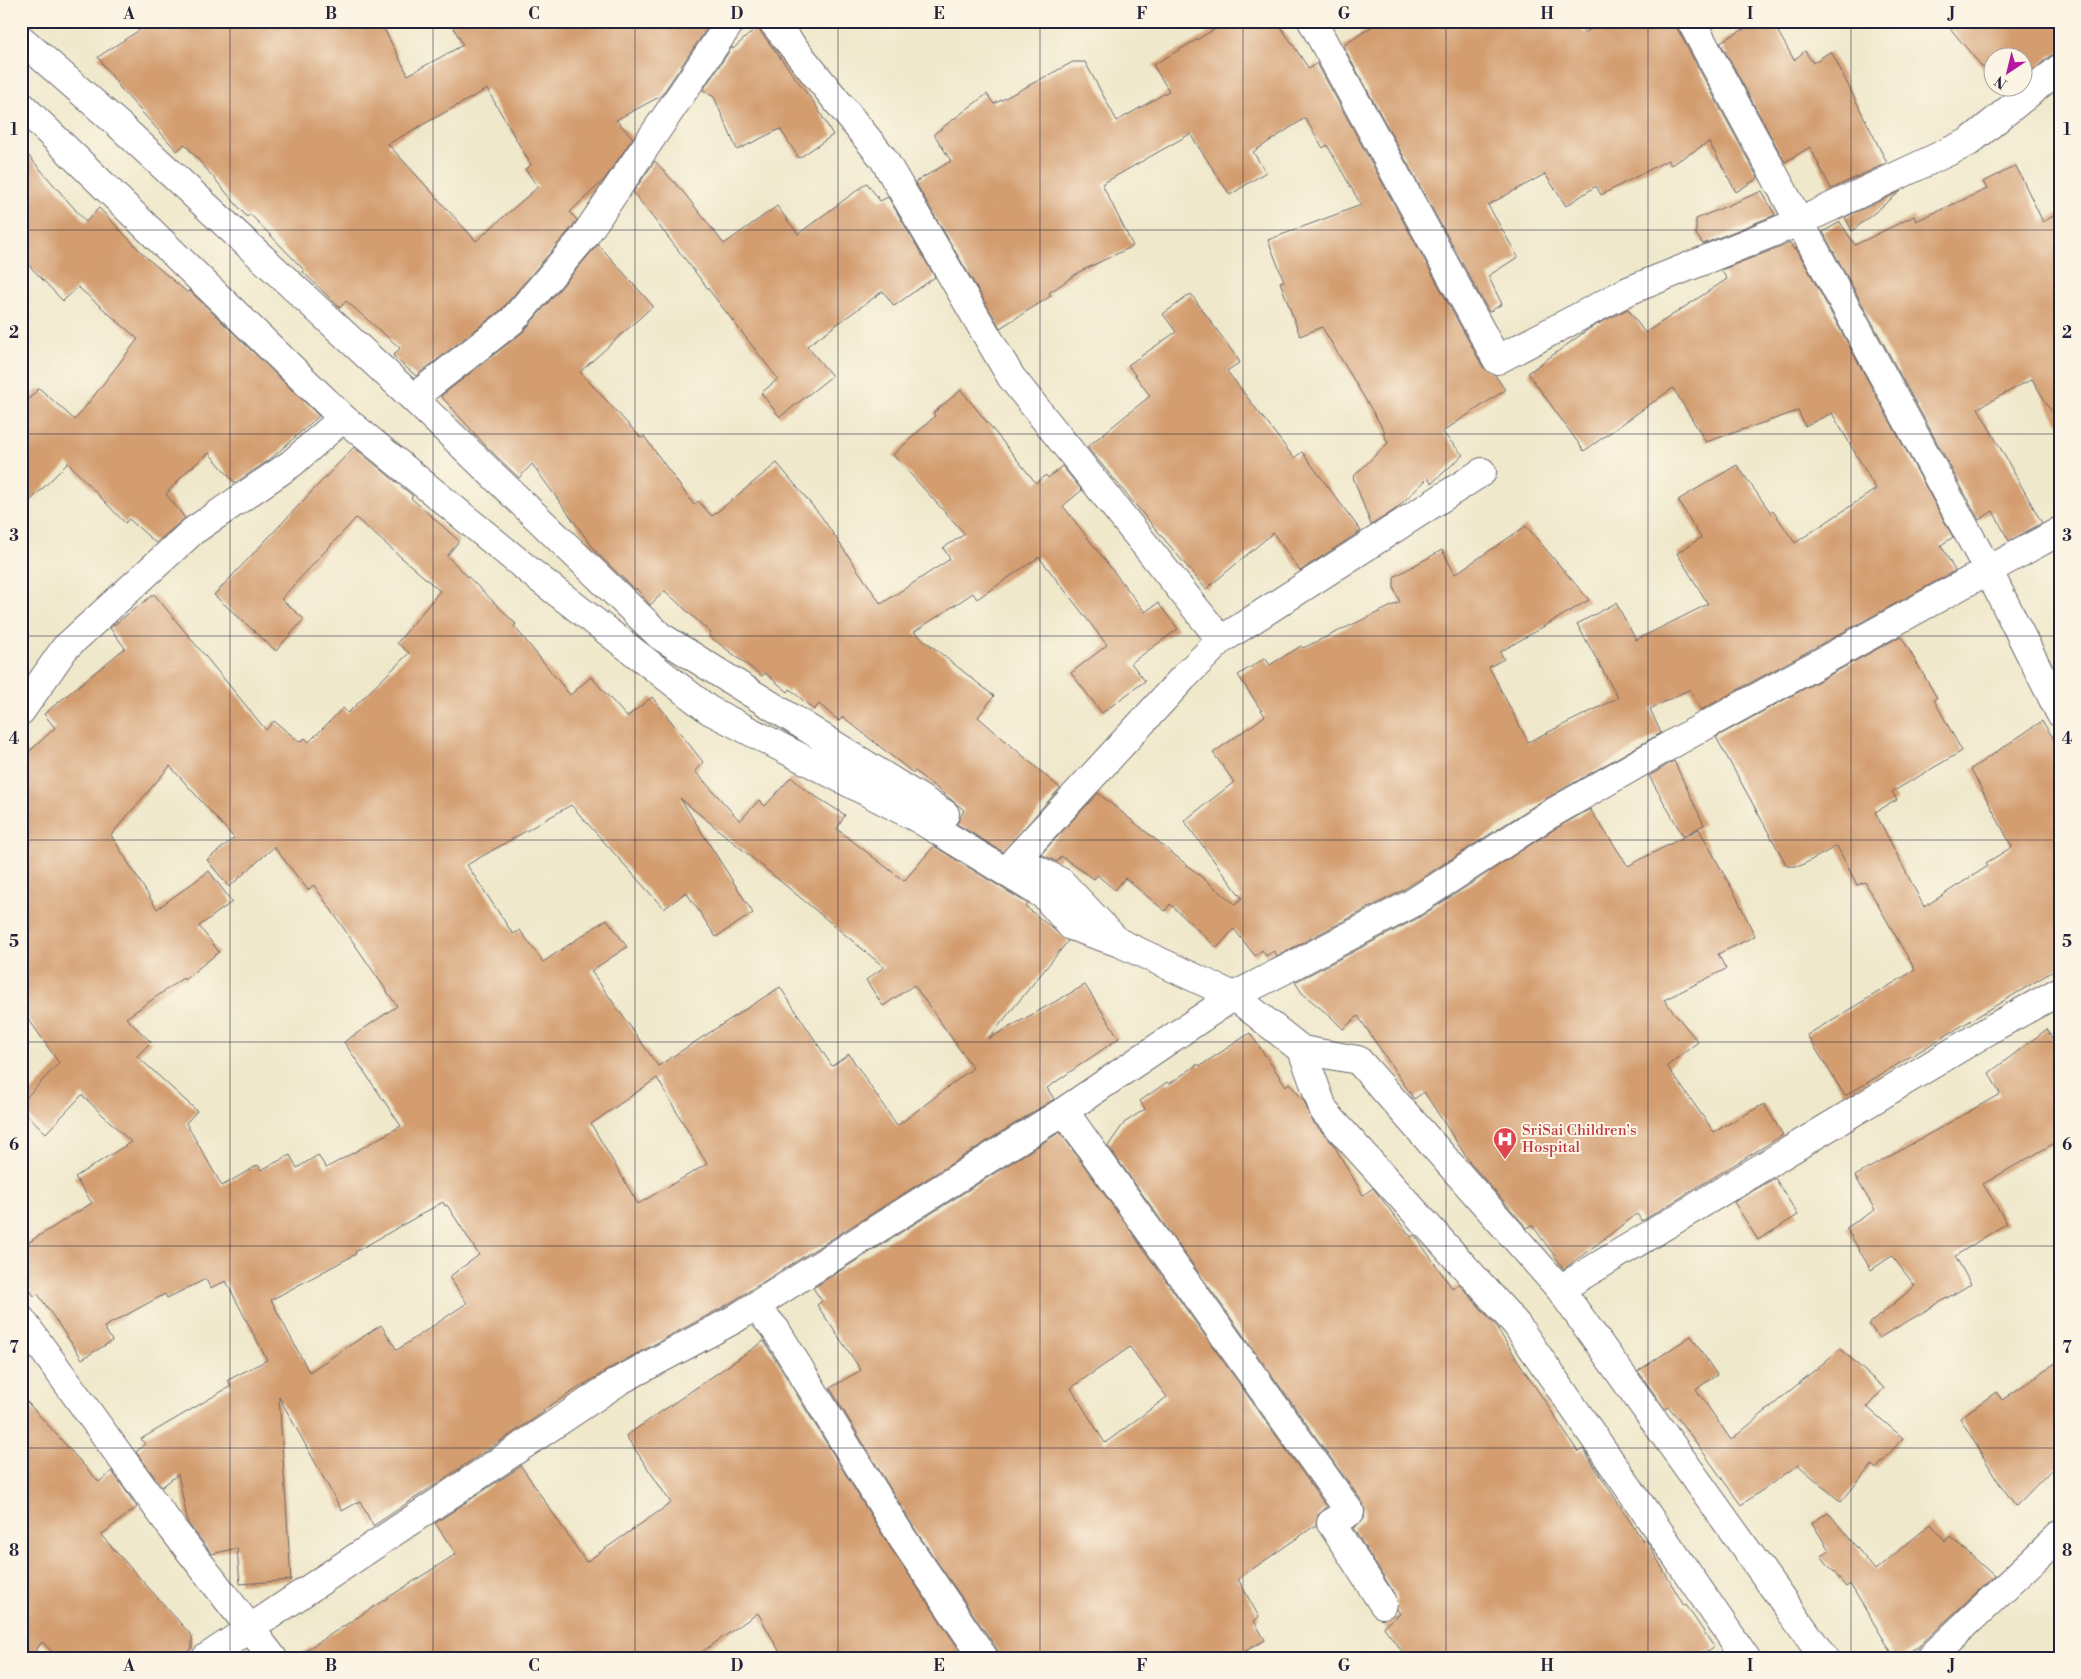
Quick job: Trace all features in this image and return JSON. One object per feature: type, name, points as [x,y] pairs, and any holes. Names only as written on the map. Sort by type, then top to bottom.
[{"type":"street","points":[[413,398],[512,322],[584,237],[731,21]]},
{"type":"street","points":[[772,21],[883,158],[1011,378],[1221,640]]},
{"type":"street","points":[[1312,21],[1497,360],[1628,291],[1799,222],[1970,142],[2060,68]]},
{"type":"street","points":[[1691,21],[1988,570],[2060,714]]},
{"type":"street","points":[[21,39],[119,125],[413,398],[660,636],[1016,859],[1061,882],[1120,943]]},
{"type":"street","points":[[21,105],[343,418],[532,574],[709,710],[919,819],[1045,896],[1071,926],[1120,943],[1234,996],[1302,1050],[1358,1060],[1560,1289],[1824,1658]]},
{"type":"street","points":[[21,711],[65,648],[193,531],[291,464],[343,418]]},
{"type":"street","points":[[1016,859],[1183,678],[1221,640],[1482,472]]},
{"type":"street","points":[[206,1658],[619,1381],[733,1320],[1064,1111],[1234,996],[1410,904],[1546,817],[2060,531]]},
{"type":"street","points":[[1560,1289],[1996,1026],[2060,992]]},
{"type":"street","points":[[1302,1050],[1324,1111],[1516,1324],[1746,1658]]},
{"type":"street","points":[[1064,1111],[1350,1512],[1331,1523],[1383,1604]]},
{"type":"street","points":[[755,1306],[776,1330],[903,1539],[984,1658]]},
{"type":"street","points":[[21,1319],[172,1528],[273,1658]]},
{"type":"street","points":[[1930,1658],[2060,1535]]},
{"type":"building","points":[[153,21],[380,21],[408,75],[463,45],[450,21],[702,21],[708,27],[661,96],[616,120],[633,138],[604,180],[570,212],[577,220],[572,227],[501,310],[416,376],[393,356],[400,348],[346,301],[340,308],[303,272],[304,270],[250,214],[247,217],[185,144],[177,151],[121,89],[98,57]],"holes":[[[487,89],[531,165],[525,169],[538,187],[476,241],[388,144]]]},
{"type":"building","points":[[1229,21],[1277,21],[1309,69],[1317,63],[1483,367],[1495,375],[1505,390],[1442,432],[1463,455],[1432,483],[1428,478],[1396,509],[1371,525],[1353,477],[1388,443],[1383,433],[1385,432],[1322,327],[1300,336],[1280,282],[1284,281],[1268,240],[1361,205],[1327,145],[1323,148],[1305,118],[1253,152],[1266,172],[1230,195],[1190,134],[1102,184],[1133,246],[1079,272],[1049,293],[1051,296],[1000,328],[915,182],[951,161],[934,134],[987,94],[994,104],[1073,62],[1085,62],[1117,121],[1169,91],[1153,65]]},
{"type":"building","points":[[1380,21],[1578,21],[1584,33],[1606,21],[1673,21],[1758,178],[1736,192],[1709,142],[1671,165],[1668,160],[1601,195],[1596,186],[1566,206],[1545,174],[1488,205],[1518,257],[1488,276],[1502,304],[1489,312],[1343,46]]},
{"type":"building","points":[[1759,21],[1772,21],[1794,60],[1805,51],[1813,63],[1831,51],[1887,163],[1831,189],[1810,147],[1785,162],[1720,42]]},
{"type":"building","points":[[1944,21],[2060,21],[2060,53],[2050,56],[2034,70],[2034,48],[1984,48],[1984,69]]},
{"type":"building","points":[[757,27],[815,104],[833,135],[799,158],[780,129],[737,150],[714,97],[703,90],[732,47],[733,49]]},
{"type":"building","points":[[21,147],[86,222],[99,208],[148,259],[188,293],[189,290],[319,416],[268,461],[235,483],[209,453],[185,473],[166,494],[185,518],[156,543],[129,519],[125,523],[68,463],[21,510],[21,408],[39,388],[75,420],[138,339],[78,287],[63,301],[21,257]]},
{"type":"building","points":[[655,161],[684,193],[724,244],[777,206],[798,234],[867,183],[880,201],[888,197],[935,277],[894,306],[883,291],[807,346],[832,376],[780,417],[761,393],[778,379],[633,192]]},
{"type":"building","points":[[2016,166],[2043,222],[2060,212],[2060,426],[2032,379],[1978,408],[2042,523],[2009,541],[1993,511],[1979,520],[1823,232],[1840,222],[1855,245],[1914,216],[1916,221],[1987,189],[1983,182]]},
{"type":"building","points":[[1762,191],[1775,215],[1703,244],[1696,234],[1696,219]]},
{"type":"building","points":[[1901,191],[1852,231],[1845,217]]},
{"type":"building","points":[[1790,243],[1794,250],[1796,248],[1953,537],[1941,545],[1955,571],[1701,710],[1690,689],[1650,709],[1661,733],[1537,804],[1403,890],[1277,956],[1274,951],[1266,956],[1262,950],[1255,956],[1234,929],[1217,948],[1170,904],[1165,911],[1125,878],[1115,890],[1097,875],[1094,879],[1061,856],[1057,862],[1041,854],[1098,793],[1235,904],[1242,898],[1184,821],[1234,782],[1213,753],[1265,716],[1238,675],[1265,658],[1270,665],[1301,646],[1303,648],[1400,602],[1394,589],[1394,577],[1442,550],[1455,574],[1526,526],[1589,600],[1500,652],[1504,659],[1489,667],[1528,742],[1618,698],[1577,624],[1616,603],[1636,640],[1708,604],[1677,553],[1701,538],[1678,500],[1737,465],[1795,543],[1876,489],[1832,413],[1805,426],[1798,411],[1706,442],[1673,388],[1584,451],[1528,373],[1590,328],[1628,309],[1645,333],[1727,279],[1721,270]]},
{"type":"building","points":[[598,244],[653,306],[580,372],[641,438],[644,436],[694,505],[698,501],[712,516],[777,463],[821,516],[881,604],[950,559],[943,548],[965,534],[893,455],[935,416],[933,413],[961,390],[1036,483],[1046,475],[1048,478],[1062,466],[1082,490],[1063,506],[1145,612],[1158,603],[1178,629],[1131,663],[1145,681],[1102,713],[1071,673],[1107,645],[1039,557],[977,599],[973,593],[914,632],[994,696],[978,717],[1060,788],[1003,852],[957,824],[964,810],[915,771],[913,773],[843,717],[839,721],[819,704],[814,710],[790,689],[788,692],[765,673],[762,676],[709,636],[711,633],[665,591],[650,605],[636,588],[635,590],[597,553],[532,464],[519,478],[486,446],[441,396],[524,331]]},
{"type":"building","points":[[1191,294],[1240,362],[1227,371],[1294,458],[1302,452],[1361,531],[1300,571],[1273,533],[1206,589],[1087,447],[1150,396],[1128,365],[1176,332],[1163,314]]},
{"type":"building","points":[[354,447],[413,496],[411,498],[459,541],[447,556],[516,624],[514,626],[570,695],[591,677],[627,717],[652,697],[703,762],[695,771],[740,821],[759,800],[765,806],[791,777],[804,789],[845,815],[837,829],[904,881],[934,846],[1028,904],[1026,907],[1068,941],[988,1039],[1085,985],[1119,1038],[1047,1088],[1054,1099],[725,1306],[612,1367],[543,1410],[544,1412],[373,1526],[360,1501],[342,1511],[279,1397],[291,1580],[240,1584],[237,1548],[212,1554],[188,1523],[178,1474],[162,1487],[136,1452],[145,1444],[141,1439],[231,1386],[228,1380],[267,1360],[226,1281],[210,1288],[206,1279],[167,1298],[165,1294],[104,1327],[112,1341],[82,1359],[38,1294],[34,1296],[21,1276],[21,1247],[92,1203],[75,1177],[131,1142],[82,1095],[46,1133],[21,1109],[21,1103],[59,1063],[21,1008],[21,759],[55,728],[44,714],[125,648],[110,628],[154,594],[266,730],[274,721],[300,742],[305,738],[309,742],[343,708],[348,713],[409,653],[397,643],[440,591],[356,518],[281,599],[304,619],[276,651],[214,595]],"holes":[[[170,766],[234,838],[207,860],[229,887],[274,847],[308,890],[314,885],[397,1006],[344,1042],[401,1126],[326,1168],[318,1155],[297,1168],[290,1155],[261,1170],[258,1165],[222,1186],[186,1123],[197,1111],[137,1056],[151,1042],[126,1018],[183,978],[184,980],[219,952],[199,926],[232,902],[209,871],[157,909],[111,835]],[[680,798],[884,967],[866,980],[883,1006],[914,985],[973,1068],[897,1126],[849,1054],[832,1066],[780,987],[658,1066],[591,971],[627,947],[607,919],[543,962],[520,930],[513,934],[467,865],[571,805],[664,909],[686,892],[716,937],[753,913]],[[657,1078],[707,1164],[638,1204],[591,1124]],[[443,1202],[445,1206],[447,1205],[479,1255],[449,1277],[467,1303],[397,1350],[381,1325],[309,1372],[271,1300],[356,1254],[355,1252]]]},
{"type":"building","points":[[1901,636],[1937,698],[1934,700],[1962,751],[1892,792],[1897,800],[1875,812],[1924,907],[1988,866],[1986,863],[2012,847],[1971,769],[2042,721],[2060,748],[2060,967],[1845,1096],[1807,1035],[1915,970],[1865,882],[1857,885],[1837,846],[1800,866],[1787,866],[1716,737]]},
{"type":"building","points":[[1674,761],[1704,825],[1683,836],[1649,776]]},
{"type":"building","points":[[1590,809],[1628,866],[1699,829],[1737,898],[1755,936],[1718,954],[1726,969],[1664,1000],[1698,1042],[1667,1066],[1714,1132],[1764,1104],[1783,1135],[1642,1221],[1637,1214],[1564,1269],[1532,1225],[1527,1228],[1471,1164],[1424,1092],[1414,1099],[1358,1016],[1343,1029],[1302,993],[1295,982],[1418,918],[1553,830]]},
{"type":"building","points":[[2047,1029],[2060,1053],[2060,1140],[1983,1184],[2007,1223],[1955,1256],[1971,1284],[1879,1338],[1869,1324],[1915,1286],[1892,1256],[1871,1270],[1846,1228],[1875,1210],[1855,1176],[2000,1094],[1989,1073]]},
{"type":"building","points":[[1250,1033],[1286,1086],[1289,1083],[1304,1101],[1312,1121],[1333,1144],[1363,1195],[1373,1188],[1411,1237],[1414,1235],[1416,1237],[1452,1288],[1459,1284],[1499,1329],[1578,1452],[1583,1449],[1643,1541],[1646,1540],[1684,1606],[1686,1605],[1714,1647],[1698,1658],[1407,1658],[1383,1626],[1400,1614],[1397,1609],[1396,1596],[1353,1528],[1364,1519],[1365,1510],[1363,1503],[1108,1146],[1124,1123],[1145,1109],[1140,1101],[1167,1082],[1169,1084],[1198,1064],[1200,1066]]},
{"type":"building","points":[[1060,1132],[1327,1507],[1318,1515],[1316,1525],[1238,1579],[1259,1617],[1254,1621],[1265,1640],[1233,1658],[999,1658],[997,1649],[916,1531],[830,1388],[861,1370],[817,1305],[822,1301],[813,1288]],"holes":[[[1130,1347],[1167,1397],[1105,1443],[1071,1388]]]},
{"type":"building","points":[[1775,1178],[1798,1215],[1758,1240],[1734,1202]]},
{"type":"building","points":[[1691,1336],[1717,1375],[1696,1389],[1731,1440],[1840,1349],[1884,1388],[1867,1407],[1903,1438],[1876,1469],[1872,1465],[1841,1502],[1798,1465],[1741,1505],[1669,1407],[1665,1409],[1638,1371]]},
{"type":"building","points":[[764,1341],[890,1547],[965,1658],[783,1658],[758,1613],[693,1658],[294,1658],[456,1554],[435,1523],[521,1466],[586,1562],[671,1503],[626,1436]]},
{"type":"building","points":[[2060,1360],[2060,1461],[2016,1506],[1999,1483],[1960,1418],[1996,1392],[2002,1400]]},
{"type":"building","points":[[21,1395],[99,1482],[112,1471],[137,1507],[101,1535],[192,1636],[192,1648],[181,1658],[59,1658],[42,1642],[30,1658],[21,1658]]},
{"type":"building","points":[[1828,1512],[1875,1570],[1931,1524],[1945,1541],[1950,1536],[1994,1576],[1919,1646],[1899,1658],[1895,1658],[1850,1584],[1846,1587],[1821,1556],[1829,1550],[1812,1523]]},
{"type":"place","name":"SriSai Children's Hospital","points":[[1505,1160]]}]
